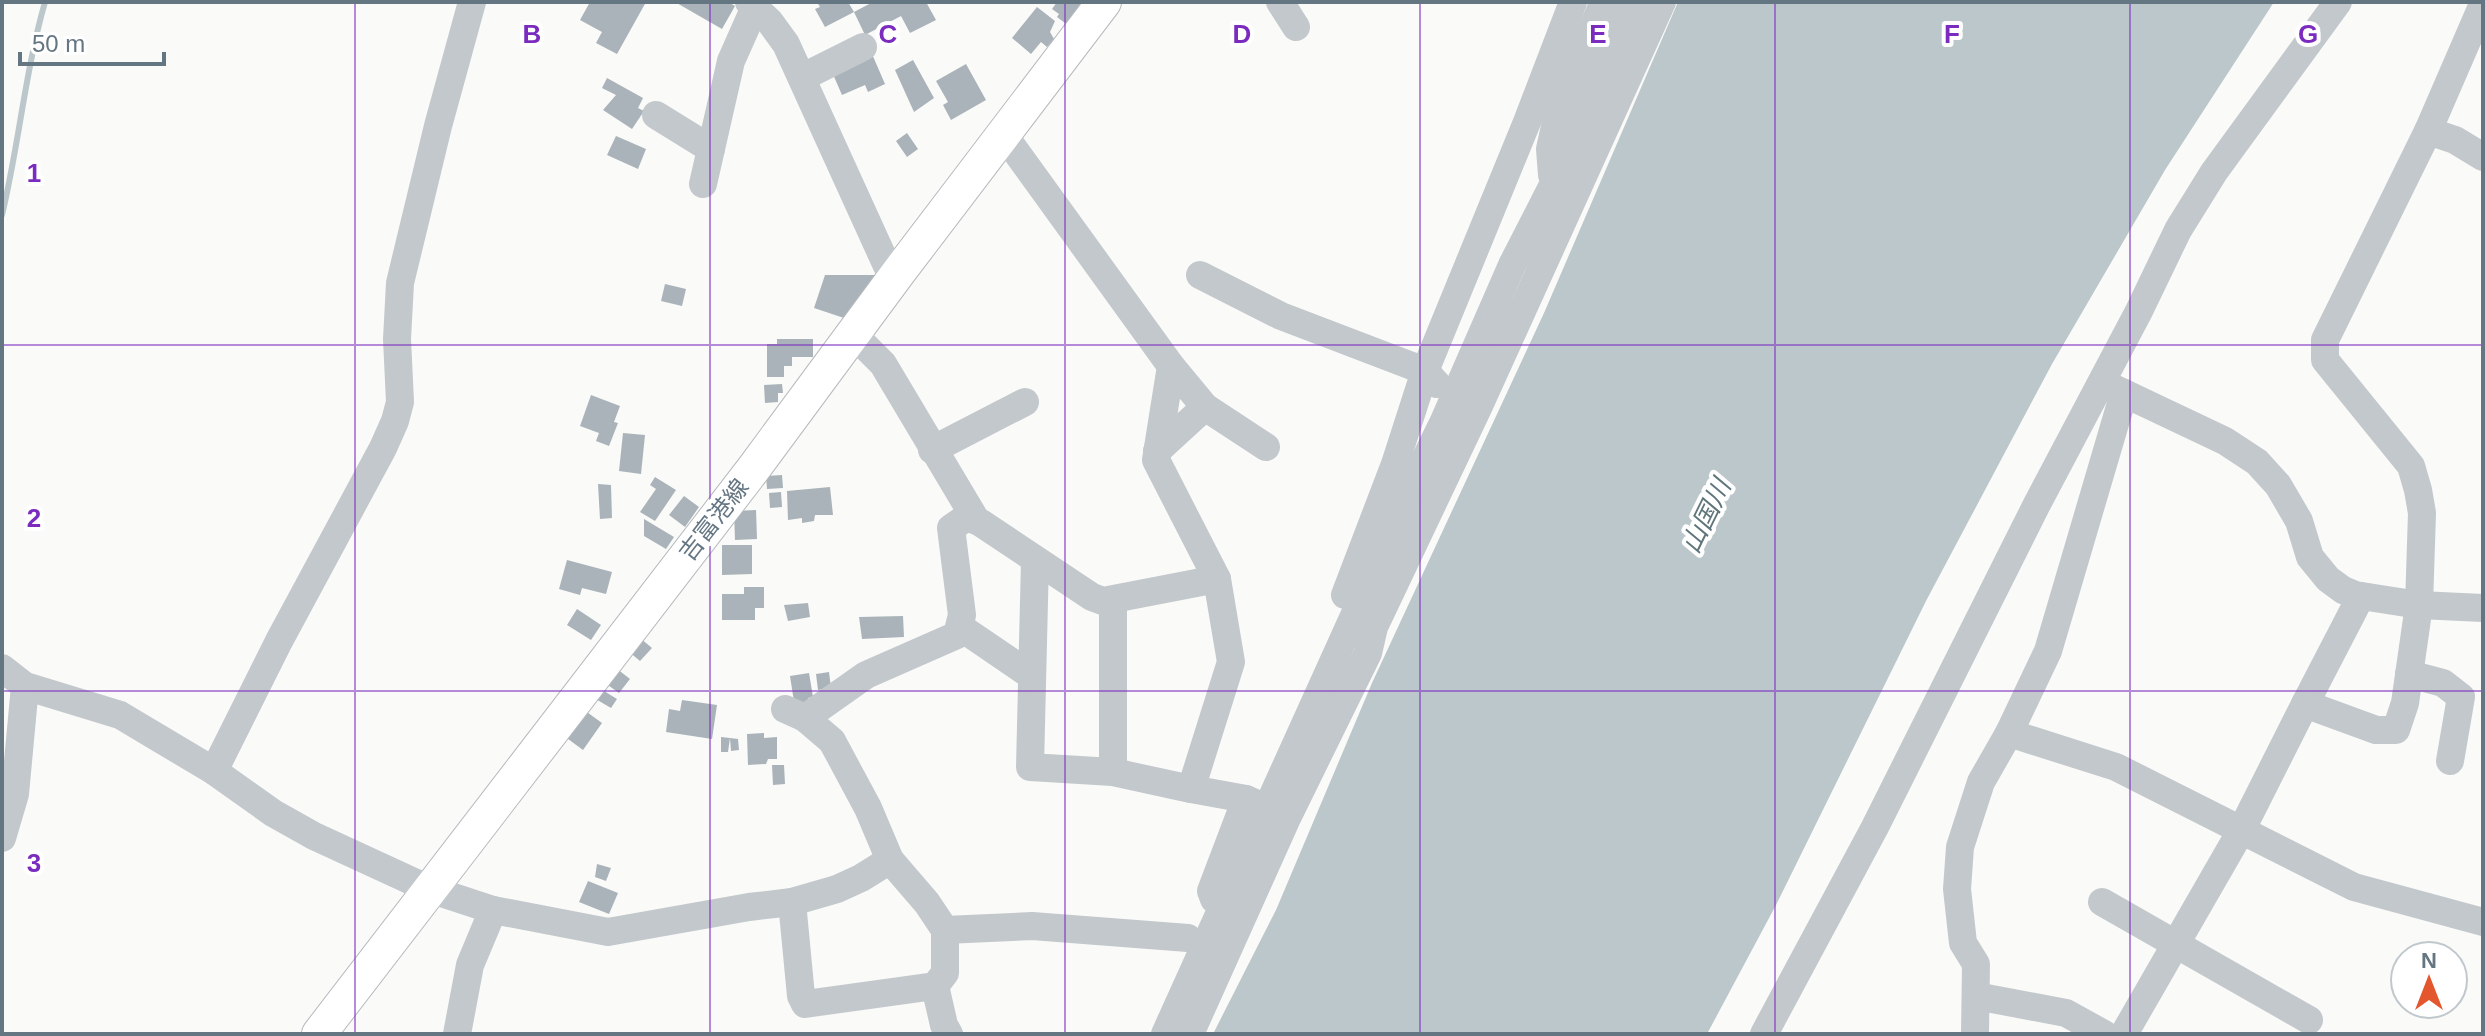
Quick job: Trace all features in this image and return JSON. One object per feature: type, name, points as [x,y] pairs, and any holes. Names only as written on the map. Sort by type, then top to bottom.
[{"type":"main road","name":"吉富港線","points":[[319,1034],[754,468],[1104,2]]},
{"type":"street","points":[[214,771],[395,421],[400,402],[397,339],[400,283],[472,2]]},
{"type":"street","points":[[1280,2],[1296,27]]},
{"type":"street","points":[[1573,2],[1579,57],[1594,115]]},
{"type":"street","points":[[1553,185],[1550,149],[1561,99],[1604,2]]},
{"type":"street","points":[[1174,1032],[1231,918],[1267,809],[1419,472],[1579,57],[1632,2]]},
{"type":"street","points":[[1317,758],[1350,659],[1345,596],[1395,464],[1450,397],[1525,279],[1594,115],[1652,2]]},
{"type":"street","points":[[1525,279],[1553,185],[1662,2]]},
{"type":"street","points":[[1975,1034],[1976,964],[1963,943],[1957,889],[1960,847],[1981,782],[2009,733],[2048,651],[2112,388],[2139,311],[2191,206],[2338,2]]},
{"type":"street","points":[[703,184],[731,61],[752,4],[786,44],[887,266],[898,273]]},
{"type":"street","points":[[2305,704],[2376,730],[2396,730],[2405,703],[2419,605],[2422,513],[2415,479],[2411,466],[2325,360],[2325,340],[2428,131],[2483,4]]},
{"type":"street","points":[[803,77],[863,47]]},
{"type":"street","points":[[656,115],[711,149]]},
{"type":"street","points":[[2428,131],[2455,140],[2483,157]]},
{"type":"street","points":[[1004,135],[1171,366],[1205,407],[1266,447]]},
{"type":"street","points":[[1200,275],[1450,397]]},
{"type":"street","points":[[853,334],[883,364],[976,520]]},
{"type":"street","points":[[1171,366],[1156,460],[1217,579],[1231,662],[1191,789]]},
{"type":"street","points":[[2112,388],[2225,441],[2257,462],[2278,485],[2299,521],[2310,557],[2333,583],[2347,592],[2419,605],[2483,608]]},
{"type":"street","points":[[1764,1034],[2112,388]]},
{"type":"street","points":[[1267,809],[1317,758],[1368,653],[1450,397]]},
{"type":"street","points":[[932,450],[1025,402]]},
{"type":"street","points":[[1157,451],[1205,407]]},
{"type":"street","points":[[792,902],[801,996],[805,1004],[935,986],[945,973],[945,930],[927,903],[890,860],[868,808],[832,741],[795,714],[866,675],[957,635],[962,615],[951,528],[967,517],[976,520],[1092,597],[1103,601],[1217,579]]},
{"type":"street","points":[[1035,560],[1030,767],[1113,772],[1267,809]]},
{"type":"street","points":[[2124,1034],[2242,829],[2361,596]]},
{"type":"street","points":[[1113,600],[1113,772]]},
{"type":"street","points":[[960,627],[1032,676]]},
{"type":"street","points":[[2,668],[25,686],[120,715],[314,836],[429,889],[493,910],[608,932],[792,902],[837,889],[890,860]]},
{"type":"street","points":[[2409,674],[2443,683],[2461,697],[2450,761]]},
{"type":"street","points":[[2,838],[15,794],[25,686]]},
{"type":"street","points":[[2009,733],[2116,767],[2354,887],[2483,922]]},
{"type":"street","points":[[2102,902],[2309,1020]]},
{"type":"street","points":[[457,1034],[470,965],[493,910]]},
{"type":"street","points":[[945,930],[1032,926],[1188,938],[1231,918]]},
{"type":"street","points":[[1174,1032],[1168,986],[1188,938]]},
{"type":"street","points":[[935,986],[949,1034]]},
{"type":"street","points":[[1976,996],[2066,1013],[2104,1034]]},
{"type":"water","name":"山国川","points":[[1678,2],[2274,2],[2165,170],[2052,364],[1926,601],[1776,905],[1707,1034],[1213,1034],[1276,910],[1372,683],[1544,313]]},
{"type":"building","points":[[590,2],[646,2],[617,54],[596,43],[602,32],[580,20]]},
{"type":"building","points":[[675,2],[728,2],[735,6],[722,29]]},
{"type":"building","points":[[817,2],[848,2],[854,12],[825,27],[815,9],[820,7]]},
{"type":"building","points":[[873,2],[926,2],[936,20],[910,33],[901,16],[865,35],[854,12]]},
{"type":"building","points":[[1057,2],[1086,2],[1069,26],[1052,9]]},
{"type":"building","points":[[1037,7],[1055,21],[1050,32],[1054,39],[1047,47],[1041,42],[1031,54],[1012,38]]},
{"type":"building","points":[[872,54],[885,84],[868,92],[865,85],[842,95],[832,72]]},
{"type":"building","points":[[913,60],[934,98],[914,112],[895,70]]},
{"type":"building","points":[[966,64],[986,100],[951,120],[943,105],[948,102],[936,81]]},
{"type":"building","points":[[607,78],[643,98],[638,108],[644,111],[632,129],[603,110],[616,95],[602,88]]},
{"type":"building","points":[[907,133],[918,149],[907,157],[896,141]]},
{"type":"building","points":[[616,136],[646,149],[638,169],[607,155]]},
{"type":"building","points":[[825,275],[876,275],[844,318],[814,308]]},
{"type":"building","points":[[665,284],[686,289],[682,306],[661,301]]},
{"type":"building","points":[[777,339],[813,339],[813,357],[792,357],[792,366],[784,366],[784,377],[767,377],[767,344],[777,344]]},
{"type":"building","points":[[782,384],[783,393],[778,393],[778,402],[765,403],[764,385]]},
{"type":"building","points":[[591,395],[620,406],[614,422],[618,423],[609,446],[596,441],[599,433],[580,426]]},
{"type":"building","points":[[623,433],[645,435],[641,474],[619,471]]},
{"type":"building","points":[[782,475],[783,488],[767,489],[766,476]]},
{"type":"building","points":[[655,477],[676,490],[655,521],[640,512],[656,489],[650,485]]},
{"type":"building","points":[[598,484],[611,485],[612,518],[600,519]]},
{"type":"building","points":[[830,487],[833,515],[815,515],[814,521],[802,523],[802,518],[788,520],[787,491]]},
{"type":"building","points":[[781,492],[782,507],[770,508],[769,493]]},
{"type":"building","points":[[684,496],[699,507],[685,527],[669,515]]},
{"type":"building","points":[[756,510],[757,539],[735,540],[734,511]]},
{"type":"building","points":[[644,519],[674,537],[666,549],[644,536]]},
{"type":"building","points":[[722,545],[752,545],[752,574],[722,575]]},
{"type":"building","points":[[567,560],[612,572],[606,594],[582,588],[580,595],[559,589]]},
{"type":"building","points":[[744,587],[764,587],[764,608],[755,608],[755,620],[722,620],[722,594],[744,594]]},
{"type":"building","points":[[808,603],[810,617],[788,621],[784,605]]},
{"type":"building","points":[[577,609],[601,625],[591,640],[567,625]]},
{"type":"building","points":[[903,616],[904,637],[862,639],[859,617]]},
{"type":"building","points":[[640,638],[652,648],[640,661],[628,651]]},
{"type":"building","points":[[616,668],[630,679],[619,693],[605,683]]},
{"type":"building","points":[[829,672],[831,688],[818,690],[816,674]]},
{"type":"building","points":[[809,673],[813,697],[808,698],[809,706],[795,708],[790,676]]},
{"type":"building","points":[[599,688],[617,699],[611,708],[594,698]]},
{"type":"building","points":[[682,700],[717,705],[712,739],[666,732],[669,709],[680,711]]},
{"type":"building","points":[[584,710],[602,723],[583,750],[564,736]]},
{"type":"building","points":[[764,733],[764,738],[777,737],[777,759],[768,759],[766,764],[748,765],[747,734]]},
{"type":"building","points":[[721,737],[730,738],[728,752],[721,752]]},
{"type":"building","points":[[730,738],[738,739],[739,750],[731,751]]},
{"type":"building","points":[[772,765],[784,765],[785,784],[773,785]]},
{"type":"building","points":[[597,864],[611,868],[606,881],[595,877]]},
{"type":"building","points":[[588,881],[618,893],[609,914],[579,902]]},
{"type":"waterway","points":[[2,215],[45,2]]}]
